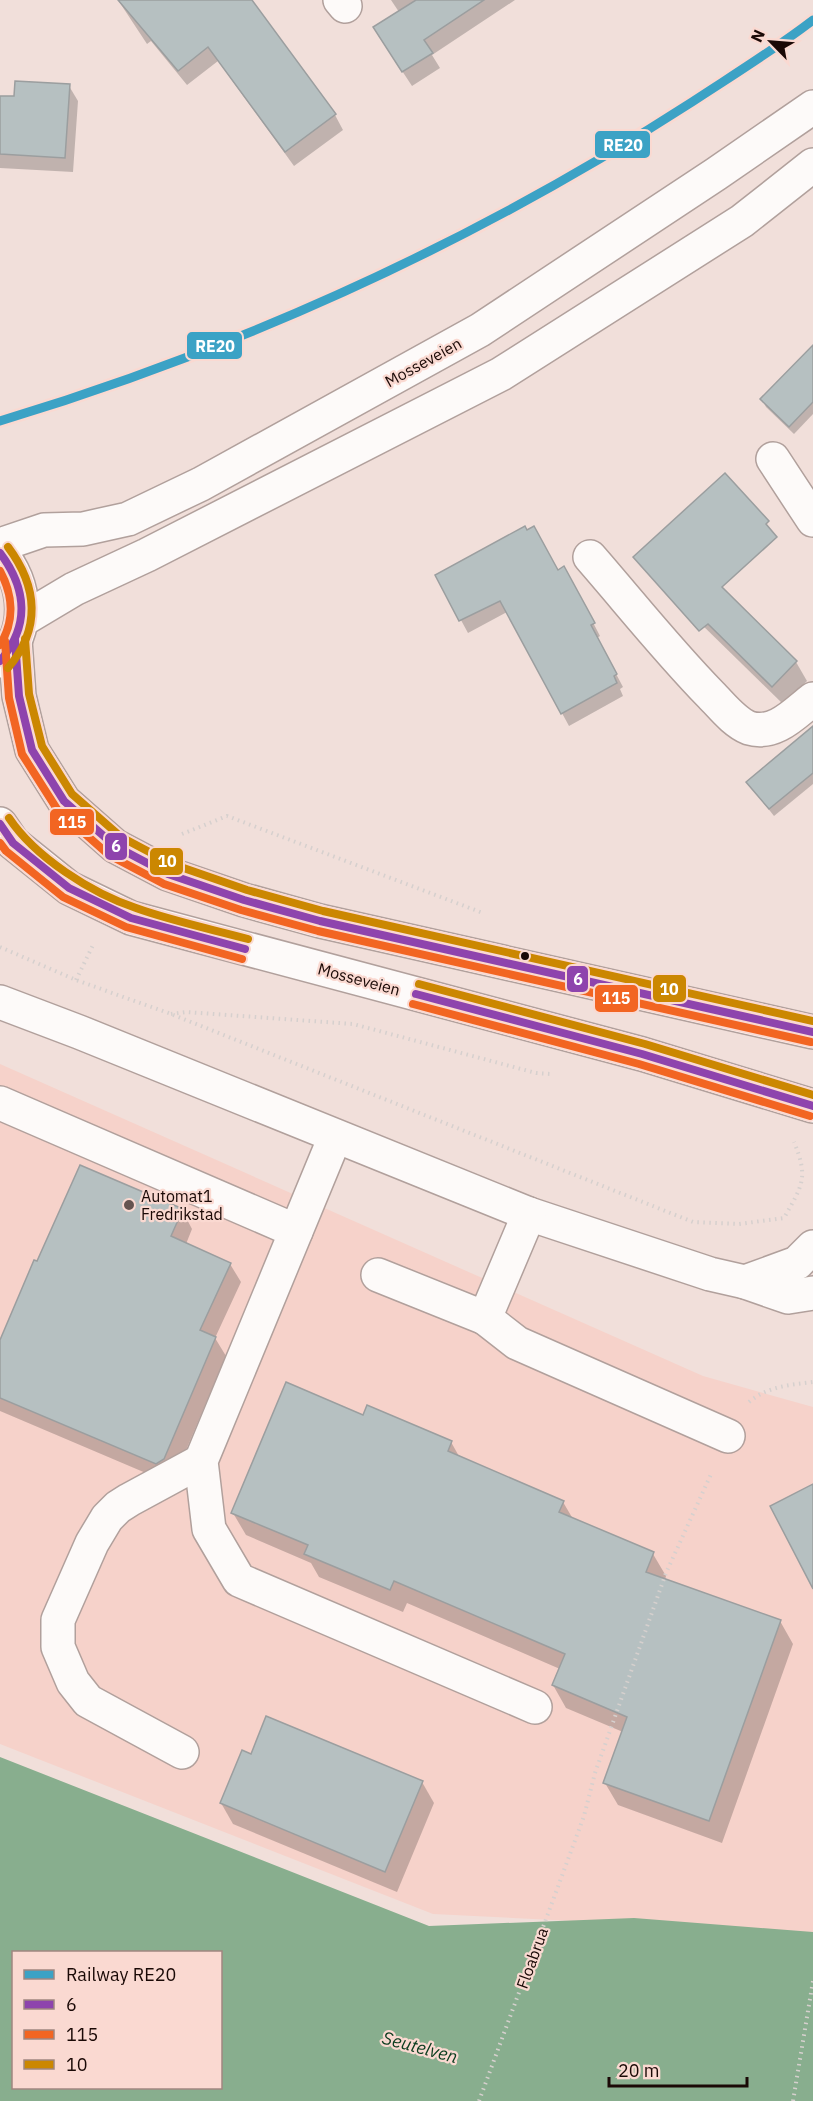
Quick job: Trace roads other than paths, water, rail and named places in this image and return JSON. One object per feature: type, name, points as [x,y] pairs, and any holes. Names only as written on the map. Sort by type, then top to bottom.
[{"type":"main road","name":"Mosseveien","points":[[0,545],[44,530],[83,529],[128,519],[201,484],[480,330],[813,107]]},
{"type":"main road","points":[[12,640],[74,590],[501,374],[742,220],[813,165]]},
{"type":"main road","points":[[773,459],[813,520]]},
{"type":"main road","points":[[0,553],[18,580],[22,600],[12,640],[19,696],[32,750],[64,801],[115,846],[168,874],[244,900],[320,921],[813,1032]]},
{"type":"main road","points":[[590,557],[691,674],[734,718],[750,728],[766,729],[780,725],[813,699]]},
{"type":"main road","name":"Mosseveien","points":[[0,824],[14,843],[69,888],[131,918],[642,1054],[813,1106]]},
{"type":"main road","points":[[0,1002],[529,1214],[710,1274],[745,1282],[788,1297],[813,1293]]},
{"type":"main road","points":[[0,1103],[296,1231]]},
{"type":"main road","points":[[334,1137],[201,1461],[209,1529],[239,1580],[535,1707]]},
{"type":"main road","points":[[485,1318],[529,1214]]},
{"type":"main road","points":[[745,1282],[797,1263],[813,1247]]},
{"type":"main road","points":[[378,1275],[485,1318],[517,1343],[728,1436]]},
{"type":"main road","points":[[182,1752],[88,1701],[73,1682],[63,1662],[58,1647],[58,1620],[92,1543],[107,1518],[129,1500],[201,1461]]},
{"type":"water","name":"Seutelven","points":[[0,1757],[429,1926],[634,1918],[813,1932],[813,2101],[0,2101]]},
{"type":"rail line","name":"RE20","points":[[0,421],[91,392],[270,324],[357,286],[443,244],[528,200],[611,152],[738,72],[813,20]]},
{"type":"place","name":"Automat1 Fredrikstad","points":[[129,1205]]}]
